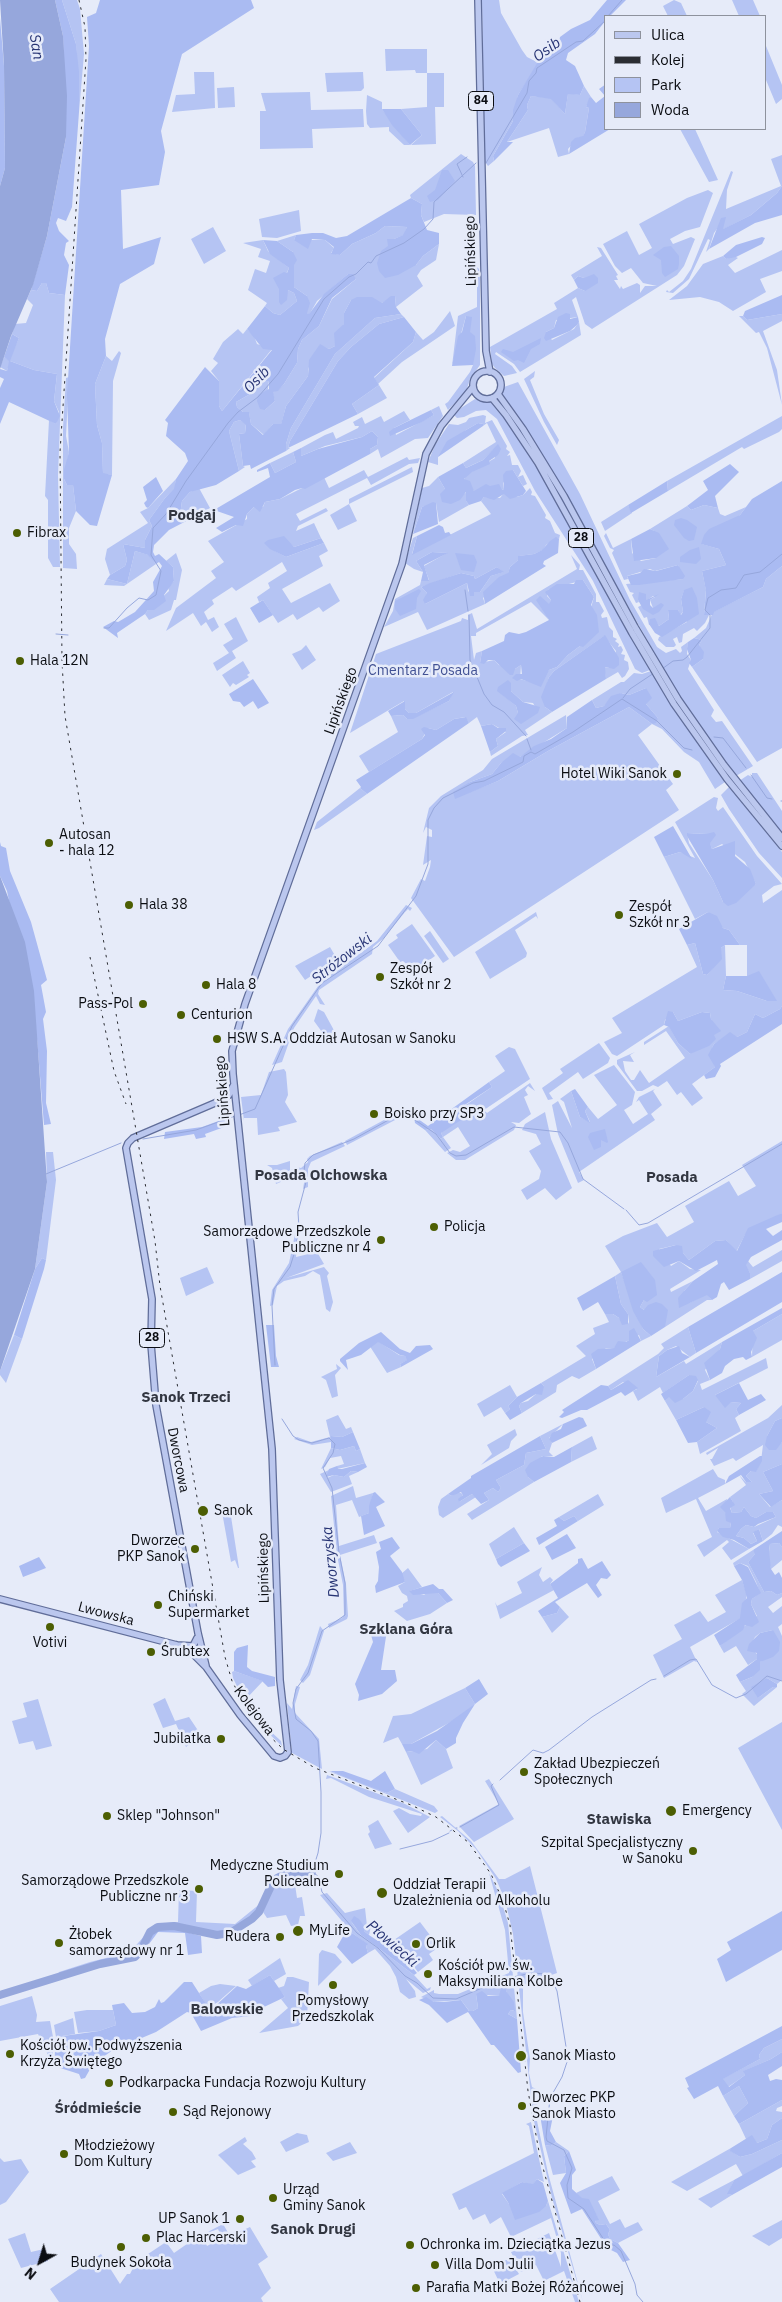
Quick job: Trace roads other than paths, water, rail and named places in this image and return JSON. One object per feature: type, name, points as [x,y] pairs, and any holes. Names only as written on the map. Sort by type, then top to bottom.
[{"type":"main road","name":"Lipińskiego","points":[[478,0],[486,351],[490,372]]},
{"type":"main road","name":"Lipińskiego","points":[[482,372],[486,351]]},
{"type":"main road","points":[[490,372],[482,372],[475,378],[473,387],[478,396],[485,399],[492,398],[498,394]]},
{"type":"main road","name":"28","points":[[490,372],[500,381],[498,394],[523,429],[561,491],[652,663]]},
{"type":"main road","name":"Lipińskiego","points":[[288,1752],[280,1680],[272,1449],[232,1060],[236,1034],[399,571],[409,538],[424,457],[437,430],[473,387]]},
{"type":"main road","name":"Lipińskiego","points":[[457,406],[478,396]]},
{"type":"main road","name":"28","points":[[492,398],[506,415],[538,463],[663,681],[729,777],[782,846]]},
{"type":"main road","name":"28","points":[[735,785],[782,838]]},
{"type":"main road","name":"28","points":[[222,1100],[229,1095],[234,1084]]},
{"type":"main road","points":[[222,1100],[230,1099],[237,1109]]},
{"type":"main road","name":"Dworcowa","points":[[198,1633],[156,1405],[151,1344],[152,1299],[127,1152],[128,1142],[222,1100]]},
{"type":"main road","name":"Lwowska","points":[[0,1599],[177,1645]]},
{"type":"main road","points":[[177,1645],[193,1646],[196,1643],[198,1633]]},
{"type":"main road","name":"Kolejowa","points":[[198,1633],[206,1666]]},
{"type":"main road","name":"Kolejowa","points":[[177,1645],[193,1654],[206,1666],[240,1715],[274,1756],[282,1757],[288,1752]]},
{"type":"water","name":"San","points":[[0,0],[55,0],[63,36],[67,96],[66,137],[47,236],[33,285],[11,336],[0,369],[0,186],[5,168],[4,66]]},
{"type":"water","points":[[0,876],[25,942],[34,991],[47,1182],[35,1269],[0,1371]]},
{"type":"waterway","name":"Osib","points":[[609,15],[622,0]]},
{"type":"waterway","name":"Osib","points":[[486,163],[527,93],[529,81],[536,73],[537,68],[576,42],[583,41],[604,22]]},
{"type":"waterway","points":[[463,177],[457,164],[467,157]]},
{"type":"waterway","name":"Osib","points":[[104,628],[109,628],[139,598],[148,600],[156,595],[161,571],[151,555],[153,528],[166,514],[186,481],[228,423],[238,412],[258,397],[278,374],[324,299],[368,262],[371,263],[376,256],[404,243],[424,229],[433,219],[434,202],[476,163]]},
{"type":"waterway","points":[[662,669],[673,661],[683,660],[687,657],[710,628],[710,615],[705,610],[708,598],[721,590],[736,588],[744,575],[760,572],[782,554]]},
{"type":"waterway","points":[[465,590],[468,611]]},
{"type":"waterway","points":[[469,615],[470,660],[484,694],[492,705],[504,712],[526,736]]},
{"type":"waterway","name":"Osib","points":[[56,634],[68,635]]},
{"type":"waterway","points":[[623,698],[630,689],[654,673]]},
{"type":"waterway","name":"Stróżowski","points":[[239,1115],[255,1109],[292,1026],[322,983],[378,946],[416,896],[428,864],[428,820],[434,808],[443,798],[523,762],[524,756],[531,752],[535,754],[573,732],[622,699],[657,721],[684,748],[692,750]]},
{"type":"waterway","name":"Stróżowski","points":[[714,737],[723,738],[746,768]]},
{"type":"waterway","points":[[527,739],[531,750]]},
{"type":"waterway","name":"Stróżowski","points":[[751,775],[767,798],[772,799]]},
{"type":"waterway","name":"Stróżowski","points":[[143,1139],[196,1130],[235,1116]]},
{"type":"waterway","name":"Dworzyska","points":[[275,1365],[272,1306],[274,1289],[290,1267],[295,1251],[299,1228],[298,1212],[306,1182],[305,1163],[313,1155],[354,1139],[394,1117],[410,1117],[418,1122],[436,1134],[450,1153],[456,1156],[466,1155],[514,1127],[560,1132],[568,1143],[583,1179],[624,1209]]},
{"type":"waterway","name":"Stróżowski","points":[[46,1174],[121,1143]]},
{"type":"waterway","name":"Dworzyska","points":[[626,1210],[639,1225],[648,1223],[782,1144]]},
{"type":"waterway","name":"Płowiecki","points":[[282,1419],[293,1436],[299,1440],[312,1443],[329,1438],[335,1444],[333,1453],[323,1468],[332,1488],[339,1553],[345,1583],[345,1615],[322,1631],[308,1673],[296,1689],[293,1703],[296,1719],[311,1731],[318,1741],[321,1833],[318,1853],[312,1872],[318,1876],[322,1892],[357,1933],[378,1948],[405,1976],[417,1983],[433,1998],[456,1999],[503,1979],[532,1973],[546,1974],[552,1980],[557,1991],[568,2059],[562,2077],[550,2098],[547,2141],[564,2150],[572,2168],[567,2185],[568,2198],[584,2209],[608,2246],[614,2245],[621,2251],[635,2284],[637,2295],[643,2302]]},
{"type":"waterway","points":[[664,1676],[690,1660],[696,1659],[712,1685],[736,1698],[746,1694],[767,1676],[782,1681]]},
{"type":"waterway","points":[[500,1780],[533,1750],[543,1753],[549,1750],[592,1717],[651,1680],[656,1679]]},
{"type":"waterway","points":[[460,1827],[499,1805],[491,1786],[493,1784]]},
{"type":"waterway","points":[[400,1849],[432,1841],[449,1833]]},
{"type":"waterway","name":"Płowiecki","points":[[0,1995],[100,1964],[135,1957],[140,1952],[150,1932],[158,1927],[174,1926],[217,1935],[230,1933],[252,1919],[259,1912],[271,1886],[277,1878],[285,1874],[312,1872]]},
{"type":"railway","points":[[79,0],[85,27],[86,59],[60,452],[62,661],[65,716],[155,1241],[160,1286],[225,1657],[232,1681],[244,1704],[261,1728],[283,1749],[315,1768],[411,1805],[436,1817],[468,1842],[491,1874],[503,1901],[510,1925],[528,2091],[540,2157],[580,2302]]},
{"type":"railway","points":[[90,957],[114,1071],[126,1104]]},
{"type":"place","name":"Fibrax","points":[[17,533]]},
{"type":"place","name":"Hala 12N","points":[[20,661]]},
{"type":"place","name":"Hotel Wiki Sanok","points":[[677,774]]},
{"type":"place","name":"Autosan - hala 12","points":[[49,843]]},
{"type":"place","name":"Hala 38","points":[[129,905]]},
{"type":"place","name":"Zespół Szkół nr 3","points":[[619,915]]},
{"type":"place","name":"Zespół Szkół nr 2","points":[[380,977]]},
{"type":"place","name":"Hala 8","points":[[206,985]]},
{"type":"place","name":"Pass-Pol","points":[[143,1004]]},
{"type":"place","name":"Centurion","points":[[181,1015]]},
{"type":"place","name":"HSW S.A. Oddział Autosan w Sanoku","points":[[217,1039]]},
{"type":"place","name":"Boisko przy SP3","points":[[374,1114]]},
{"type":"place","name":"Policja","points":[[434,1227]]},
{"type":"place","name":"Samorządowe Przedszkole Publiczne nr 4","points":[[381,1240]]},
{"type":"place","name":"Sanok","points":[[203,1511]]},
{"type":"place","name":"Dworzec PKP Sanok","points":[[195,1549]]},
{"type":"place","name":"Chiński Supermarket","points":[[158,1605]]},
{"type":"place","name":"Votivi","points":[[50,1627]]},
{"type":"place","name":"Śrubtex","points":[[151,1652]]},
{"type":"place","name":"Jubilatka","points":[[221,1739]]},
{"type":"place","name":"Zakład Ubezpieczeń Społecznych","points":[[524,1772]]},
{"type":"place","name":"Emergency","points":[[671,1811]]},
{"type":"place","name":"Sklep \"Johnson\"","points":[[107,1816]]},
{"type":"place","name":"Szpital Specjalistyczny w Sanoku","points":[[693,1851]]},
{"type":"place","name":"Medyczne Studium Policealne","points":[[339,1874]]},
{"type":"place","name":"Samorządowe Przedszkole Publiczne nr 3","points":[[199,1889]]},
{"type":"place","name":"Oddział Terapii Uzależnienia od Alkoholu","points":[[382,1893]]},
{"type":"place","name":"MyLife","points":[[298,1931]]},
{"type":"place","name":"Rudera","points":[[280,1937]]},
{"type":"place","name":"Żłobek samorządowy nr 1","points":[[59,1943]]},
{"type":"place","name":"Orlik","points":[[416,1944]]},
{"type":"place","name":"Kościół pw. św. Maksymiliana Kolbe","points":[[428,1974]]},
{"type":"place","name":"Pomysłowy Przedszkolak","points":[[333,1985]]},
{"type":"place","name":"Kościół pw. Podwyższenia Krzyża Świętego","points":[[10,2054]]},
{"type":"place","name":"Sanok Miasto","points":[[521,2056]]},
{"type":"place","name":"Podkarpacka Fundacja Rozwoju Kultury","points":[[109,2083]]},
{"type":"place","name":"Dworzec PKP Sanok Miasto","points":[[522,2106]]},
{"type":"place","name":"Sąd Rejonowy","points":[[173,2112]]},
{"type":"place","name":"Młodzieżowy Dom Kultury","points":[[64,2154]]},
{"type":"place","name":"Urząd Gminy Sanok","points":[[273,2198]]},
{"type":"place","name":"UP Sanok 1","points":[[240,2219]]},
{"type":"place","name":"Plac Harcerski","points":[[146,2238]]},
{"type":"place","name":"Ochronka im. Dzieciątka Jezus","points":[[410,2245]]},
{"type":"place","name":"Budynek Sokoła","points":[[121,2247]]},
{"type":"place","name":"Villa Dom Julii","points":[[435,2265]]},
{"type":"place","name":"Parafia Matki Bożej Różańcowej","points":[[416,2288]]},
{"type":"district","name":"Podgaj","points":[[192,516]]},
{"type":"district","name":"Posada Olchowska","points":[[321,1176]]},
{"type":"district","name":"Posada","points":[[672,1178]]},
{"type":"district","name":"Sanok Trzeci","points":[[186,1398]]},
{"type":"district","name":"Szklana Góra","points":[[406,1630]]},
{"type":"district","name":"Stawiska","points":[[619,1820]]},
{"type":"district","name":"Balowskie","points":[[227,2010]]},
{"type":"district","name":"Śródmieście","points":[[98,2109]]},
{"type":"district","name":"Sanok Drugi","points":[[313,2230]]},
{"type":"park label","name":"Cmentarz Posada","points":[[423,671]]}]
